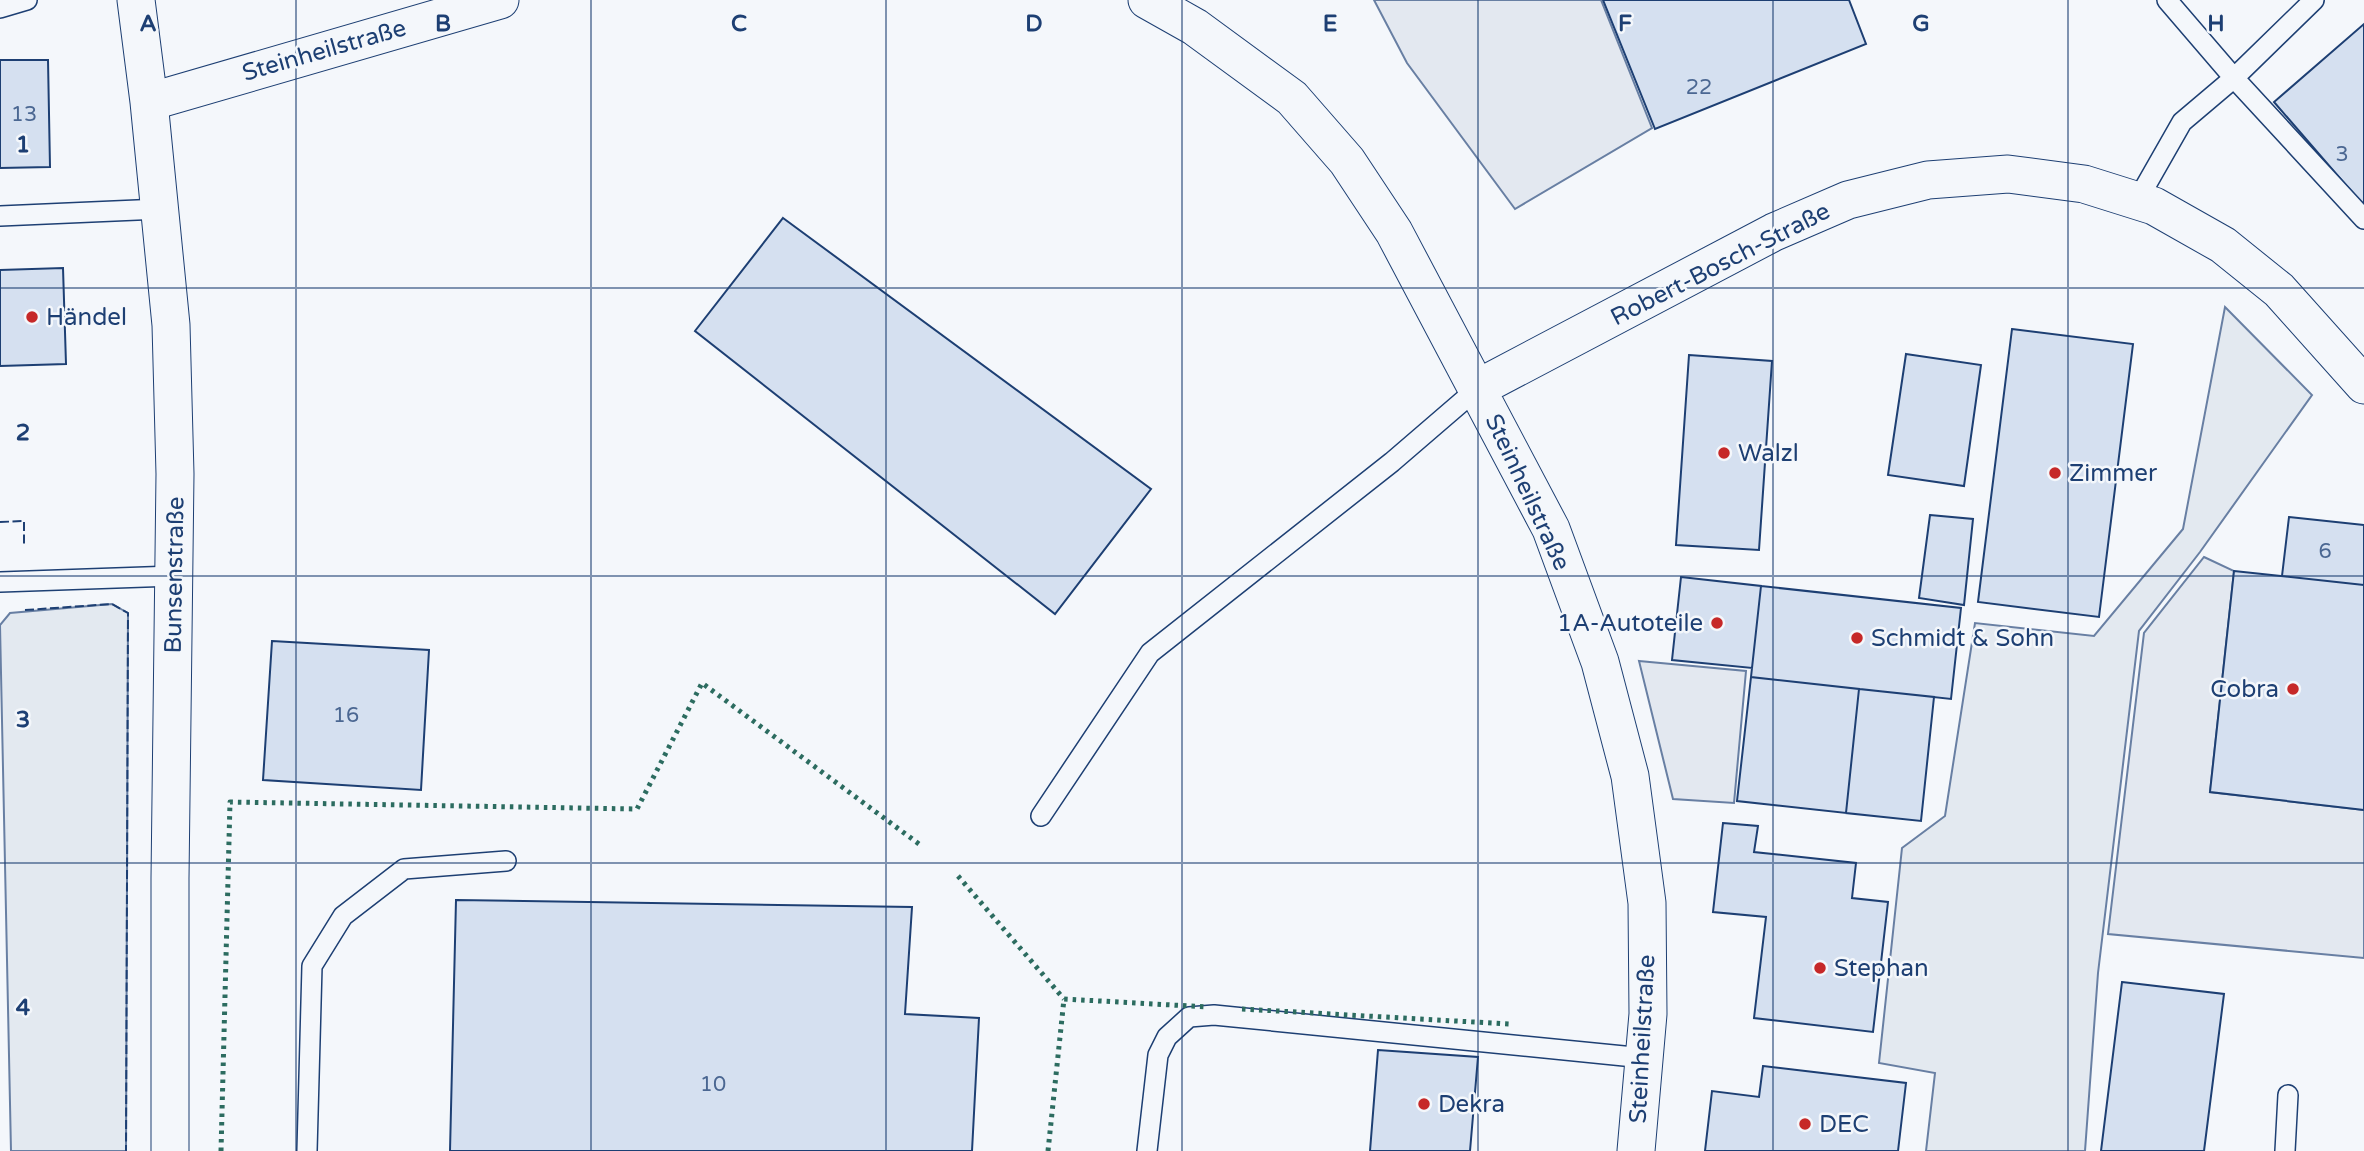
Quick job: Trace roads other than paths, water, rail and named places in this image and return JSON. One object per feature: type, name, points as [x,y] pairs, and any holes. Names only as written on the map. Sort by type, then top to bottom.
[{"type":"street","name":"Bunsenstraße","points":[[136,0],[171,325],[175,474],[170,1151]]},
{"type":"street","name":"Steinheilstraße","points":[[149,102],[500,0]]},
{"type":"street","name":"Steinheilstraße","points":[[1147,0],[1195,27],[1292,98],[1347,161],[1394,232],[1551,529],[1600,662],[1630,776],[1647,903],[1648,1014],[1636,1151]]},
{"type":"street","name":"Robert-Bosch-Straße","points":[[1478,388],[1774,232],[1849,200],[1928,180],[2008,174],[2084,184],[2154,206],[2223,245],[2279,290],[2362,378]]},
{"type":"lane","points":[[0,8],[27,0]]},
{"type":"lane","points":[[2167,0],[2234,78],[2364,219]]},
{"type":"lane","points":[[2137,201],[2182,122],[2234,78],[2314,0]]},
{"type":"lane","points":[[0,216],[160,209]]},
{"type":"lane","points":[[1041,816],[1150,653],[1392,462],[1478,388]]},
{"type":"lane","points":[[0,582],[174,576]]},
{"type":"lane","points":[[307,1151],[312,966],[344,916],[404,869],[506,861]]},
{"type":"lane","points":[[1147,1151],[1158,1055],[1167,1037],[1189,1017],[1214,1015],[1644,1058]]},
{"type":"lane","points":[[2285,1151],[2288,1095]]},
{"type":"place","name":"Händel","points":[[32,317]]},
{"type":"place","name":"Walzl","points":[[1724,453]]},
{"type":"place","name":"Zimmer","points":[[2055,473]]},
{"type":"place","name":"1A-Autoteile","points":[[1717,623]]},
{"type":"place","name":"Schmidt & Sohn","points":[[1857,638]]},
{"type":"place","name":"Cobra","points":[[2293,689]]},
{"type":"place","name":"Stephan","points":[[1820,968]]},
{"type":"place","name":"Dekra","points":[[1424,1104]]},
{"type":"place","name":"DEC","points":[[1805,1124]]}]
